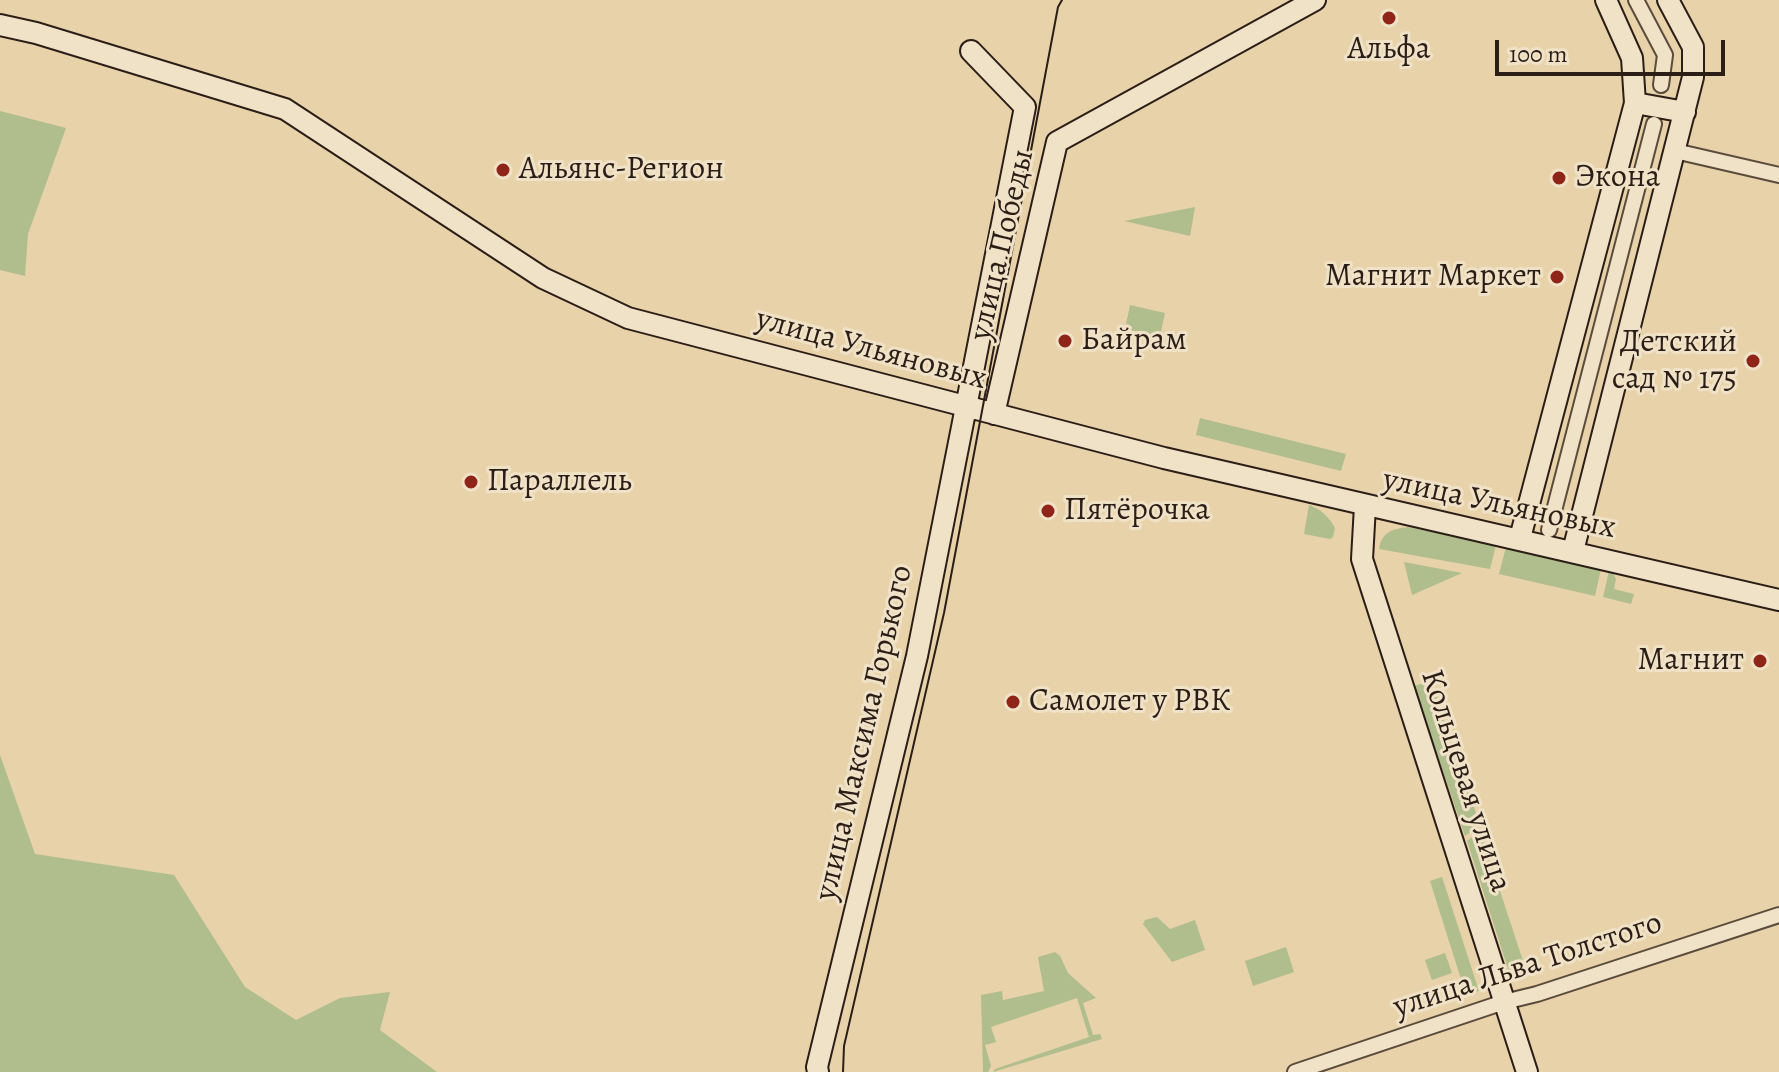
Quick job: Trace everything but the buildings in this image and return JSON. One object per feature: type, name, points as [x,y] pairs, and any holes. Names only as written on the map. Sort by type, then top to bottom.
[{"type":"street","name":"улица Победы","points":[[994,414],[1057,142],[1315,0]]},
{"type":"street","points":[[1520,538],[1635,103],[1632,58],[1606,0]]},
{"type":"street","points":[[1636,0],[1665,55],[1661,85]]},
{"type":"street","points":[[1573,551],[1693,77],[1693,47],[1668,0]]},
{"type":"street","name":"улица Ульяновых","points":[[0,25],[36,33],[285,109],[543,278],[628,318],[1164,458],[1779,600]]},
{"type":"street","name":"улица Максима Горького","points":[[818,1072],[917,656],[1025,107],[971,51]]},
{"type":"street","points":[[1635,103],[1685,112]]},
{"type":"street","points":[[1549,530],[1654,124]]},
{"type":"street","points":[[1675,151],[1779,175]]},
{"type":"street","name":"Кольцевая улица","points":[[1365,506],[1362,559],[1527,1072]]},
{"type":"street","name":"улица Льва Толстого","points":[[1295,1072],[1779,915]]},
{"type":"green space","points":[[0,111],[66,128],[28,234],[25,276],[0,270]]},
{"type":"green space","points":[[1195,207],[1190,236],[1124,221]]},
{"type":"green space","points":[[1130,305],[1165,313],[1160,336],[1125,329]]},
{"type":"green space","points":[[1200,418],[1346,454],[1341,471],[1196,435]]},
{"type":"green space","points":[[1309,505],[1330,520],[1335,528],[1333,537],[1304,534]]},
{"type":"green space","points":[[1408,527],[1496,545],[1490,569],[1379,549],[1389,532]]},
{"type":"green space","points":[[1506,547],[1601,569],[1595,596],[1499,574]]},
{"type":"green space","points":[[1404,562],[1462,573],[1412,595]]},
{"type":"green space","points":[[1609,571],[1616,579],[1614,589],[1634,594],[1631,604],[1603,597]]},
{"type":"green space","points":[[1431,681],[1480,825],[1465,836],[1414,686]]},
{"type":"green space","points":[[0,755],[35,854],[174,875],[245,987],[296,1020],[340,998],[390,992],[380,1030],[437,1072],[0,1072]]},
{"type":"green space","points":[[1480,830],[1525,967],[1509,972],[1467,841]]},
{"type":"green space","points":[[1442,877],[1479,991],[1466,995],[1430,881]]},
{"type":"green space","points":[[1157,917],[1170,929],[1195,920],[1205,950],[1172,962],[1143,924],[1145,920]]},
{"type":"green space","points":[[1286,947],[1294,972],[1253,986],[1245,961]]},
{"type":"green space","points":[[1055,952],[1068,973],[1096,998],[1083,1003],[1093,1035],[1100,1034],[1102,1039],[993,1072],[1089,1037],[1077,998],[991,1027],[996,1042],[985,1045],[991,1066],[988,1072],[983,1072],[981,995],[1002,991],[1003,1000],[1044,991],[1038,957]]},
{"type":"green space","points":[[1445,953],[1452,973],[1432,980],[1425,960]]},
{"type":"tram line","points":[[843,1072],[844,1046],[944,613],[1058,7],[1062,0]]},
{"type":"place","name":"Альфа","points":[[1389,18]]},
{"type":"place","name":"Альянс-Регион","points":[[503,170]]},
{"type":"place","name":"Экона","points":[[1559,178]]},
{"type":"place","name":"Магнит Маркет","points":[[1557,277]]},
{"type":"place","name":"Байрам","points":[[1065,341]]},
{"type":"place","name":"Детский сад № 175","points":[[1753,361]]},
{"type":"place","name":"Параллель","points":[[471,482]]},
{"type":"place","name":"Пятёрочка","points":[[1048,511]]},
{"type":"place","name":"Магнит","points":[[1760,661]]},
{"type":"place","name":"Самолет у РВК","points":[[1013,702]]}]
